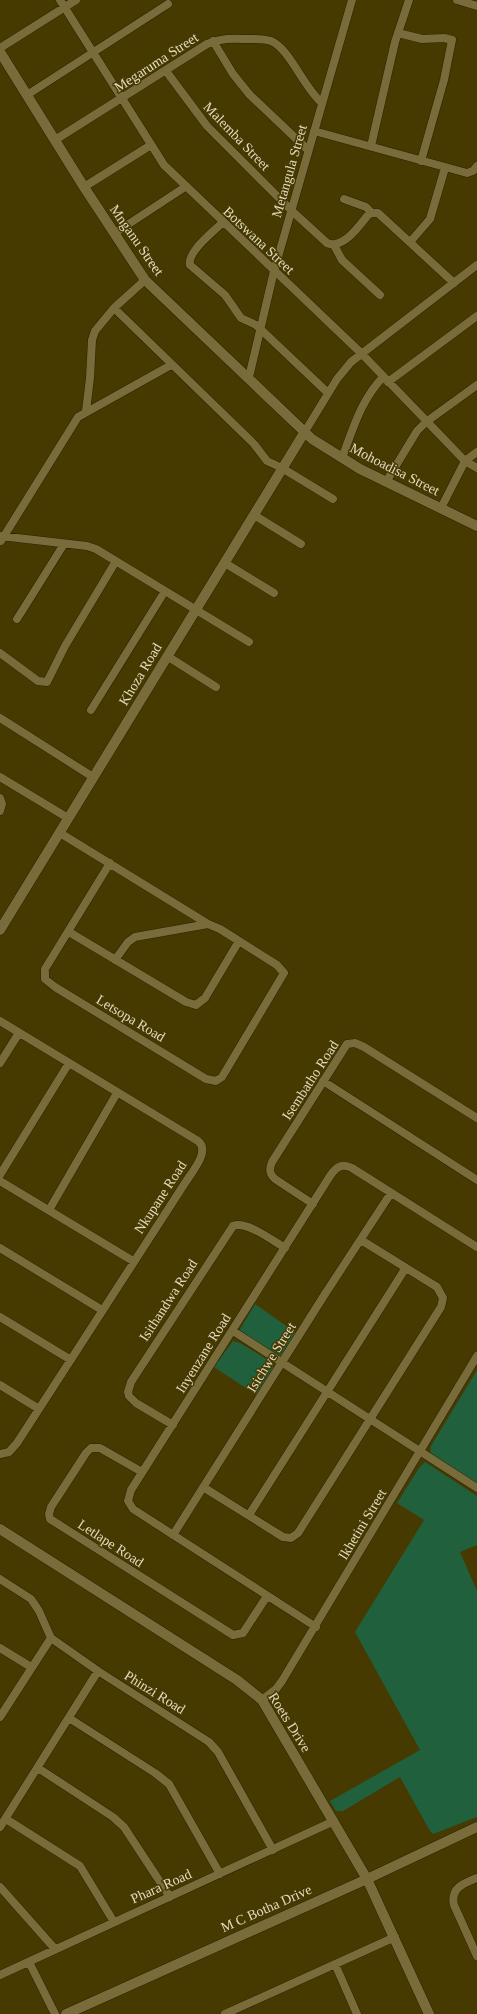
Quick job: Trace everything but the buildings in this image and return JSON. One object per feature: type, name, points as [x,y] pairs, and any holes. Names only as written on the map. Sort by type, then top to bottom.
[{"type":"street","points":[[0,48],[63,4],[76,0]]},
{"type":"street","name":"Metangula Street","points":[[250,373],[259,342],[260,329],[274,272],[352,0]]},
{"type":"street","points":[[371,146],[398,33],[409,0]]},
{"type":"street","points":[[457,0],[477,6]]},
{"type":"street","name":"Botswana Street","points":[[63,4],[164,165],[222,223],[361,353],[465,461],[477,468]]},
{"type":"street","points":[[27,95],[168,4]]},
{"type":"street","points":[[398,33],[422,39],[444,38],[452,40],[444,80],[421,161]]},
{"type":"street","name":"Megaruma Street","points":[[55,140],[123,99],[213,41],[233,38],[271,41],[283,51],[311,92],[322,102]]},
{"type":"street","points":[[213,41],[233,74],[249,94],[265,111],[308,150]]},
{"type":"street","name":"Mnganu Street","points":[[0,52],[84,187],[145,280],[304,432]]},
{"type":"street","name":"Malemba Street","points":[[166,71],[203,122],[292,211],[325,241],[334,245],[342,260],[380,295]]},
{"type":"street","points":[[314,131],[467,173],[475,168]]},
{"type":"street","points":[[84,187],[151,145]]},
{"type":"street","points":[[411,241],[430,219],[446,168]]},
{"type":"street","points":[[115,233],[185,187]]},
{"type":"street","points":[[344,199],[366,207],[372,213],[380,214],[411,241],[454,283]]},
{"type":"street","points":[[334,245],[342,243],[372,213]]},
{"type":"street","points":[[222,223],[193,253],[189,261],[190,266],[225,296],[241,318],[256,325],[328,393]]},
{"type":"street","points":[[304,432],[344,370],[361,353],[477,265]]},
{"type":"street","points":[[86,411],[90,378],[92,340],[95,331],[100,323],[114,308],[145,280]]},
{"type":"street","points":[[114,308],[254,444],[264,459],[282,468],[333,499]]},
{"type":"street","points":[[342,458],[365,400],[371,389],[477,316]]},
{"type":"street","points":[[171,365],[86,411],[74,420],[1,538],[92,547],[249,642]]},
{"type":"street","points":[[386,482],[408,442],[426,422],[477,385]]},
{"type":"street","name":"Mohoadisa Street","points":[[304,432],[342,458],[386,482],[477,526]]},
{"type":"street","name":"Khoza Road","points":[[0,930],[304,432]]},
{"type":"street","points":[[441,508],[465,461],[477,452]]},
{"type":"street","points":[[254,515],[301,544]]},
{"type":"street","points":[[17,619],[64,544]]},
{"type":"street","points":[[0,653],[34,678],[42,682],[48,680],[65,646],[116,561]]},
{"type":"street","points":[[225,563],[274,593]]},
{"type":"street","points":[[91,710],[165,591]]},
{"type":"street","points":[[167,656],[216,687]]},
{"type":"street","points":[[0,718],[93,777]]},
{"type":"street","points":[[0,777],[68,818]]},
{"type":"street","points":[[0,798],[1,810]]},
{"type":"street","points":[[60,833],[208,924],[239,941],[205,998],[196,1005],[186,1002],[69,932]]},
{"type":"street","name":"Letsopa Road","points":[[110,863],[46,969],[44,975],[46,981],[206,1079],[213,1081],[222,1077],[282,979],[284,972],[283,969],[239,941]]},
{"type":"street","points":[[115,960],[128,942],[135,937],[208,924]]},
{"type":"street","name":"Nkupane Road","points":[[0,1020],[117,1093],[198,1141],[203,1150],[200,1159],[189,1177],[133,1261],[13,1449],[6,1454],[0,1454]]},
{"type":"street","points":[[0,1063],[19,1032]]},
{"type":"street","name":"Isembatho Road","points":[[313,1204],[271,1176],[270,1170],[272,1162],[347,1044],[355,1042],[364,1046],[477,1118]]},
{"type":"street","points":[[0,1175],[69,1063]]},
{"type":"street","points":[[323,1081],[477,1180]]},
{"type":"street","points":[[49,1210],[117,1093]]},
{"type":"street","name":"Inyenzane Road","points":[[316,1627],[130,1507],[129,1496],[142,1472],[334,1171],[342,1165],[352,1168],[477,1246]]},
{"type":"street","points":[[0,1181],[133,1261]]},
{"type":"street","name":"Isichwe Street","points":[[173,1535],[391,1193]]},
{"type":"street","name":"Isithandwa Road","points":[[173,1425],[132,1399],[128,1392],[131,1382],[233,1226],[237,1224],[245,1225],[285,1248]]},
{"type":"street","points":[[203,1487],[283,1536],[288,1538],[295,1536],[371,1420],[443,1301],[443,1295],[437,1287],[405,1269],[361,1240]]},
{"type":"street","points":[[0,1248],[102,1310]]},
{"type":"street","points":[[249,1514],[405,1269]]},
{"type":"street","points":[[0,1317],[71,1360]]},
{"type":"street","points":[[232,1331],[477,1488]]},
{"type":"street","name":"Ikhetini Street","points":[[262,1700],[276,1689],[282,1681],[316,1627],[477,1356]]},
{"type":"street","points":[[0,1385],[39,1409]]},
{"type":"street","name":"Letlape Road","points":[[142,1472],[100,1448],[91,1448],[86,1452],[51,1507],[49,1514],[50,1519],[233,1635],[243,1633],[267,1596]]},
{"type":"street","name":"Roets Drive","points":[[0,1529],[237,1680],[262,1700],[368,1879],[429,2014]]},
{"type":"street","points":[[0,1579],[31,1599],[39,1611],[51,1638],[0,1717]]},
{"type":"street","name":"Phinzi Road","points":[[51,1638],[98,1671],[209,1742],[218,1752],[273,1850]]},
{"type":"street","points":[[0,1648],[31,1667]]},
{"type":"street","points":[[0,1827],[98,1671]]},
{"type":"street","points":[[69,1718],[155,1773],[169,1784],[220,1874]]},
{"type":"street","points":[[38,1768],[104,1811],[124,1827],[170,1897]]},
{"type":"street","points":[[6,1819],[80,1866],[114,1922]]},
{"type":"street","name":"Phara Road","points":[[0,1975],[334,1821]]},
{"type":"street","name":"M C Botha Drive","points":[[66,2014],[368,1879],[477,1827]]},
{"type":"street","points":[[477,1878],[458,1888],[452,1899],[477,1956]]},
{"type":"street","points":[[0,1887],[55,1949]]},
{"type":"street","points":[[225,2014],[395,1937]]},
{"type":"street","points":[[29,1962],[55,2014]]},
{"type":"street","points":[[335,1964],[357,2014]]},
{"type":"green space","points":[[255,1304],[298,1334],[281,1360],[239,1331]]},
{"type":"green space","points":[[233,1341],[240,1343],[271,1362],[274,1370],[258,1396],[214,1367]]},
{"type":"green space","points":[[477,1370],[477,1486],[430,1455],[431,1446]]},
{"type":"green space","points":[[425,1462],[477,1496],[477,1545],[460,1552],[477,1591],[477,1817],[433,1834],[400,1777],[343,1811],[336,1811],[330,1801],[420,1750],[355,1632],[424,1520],[397,1503],[419,1468]]}]
